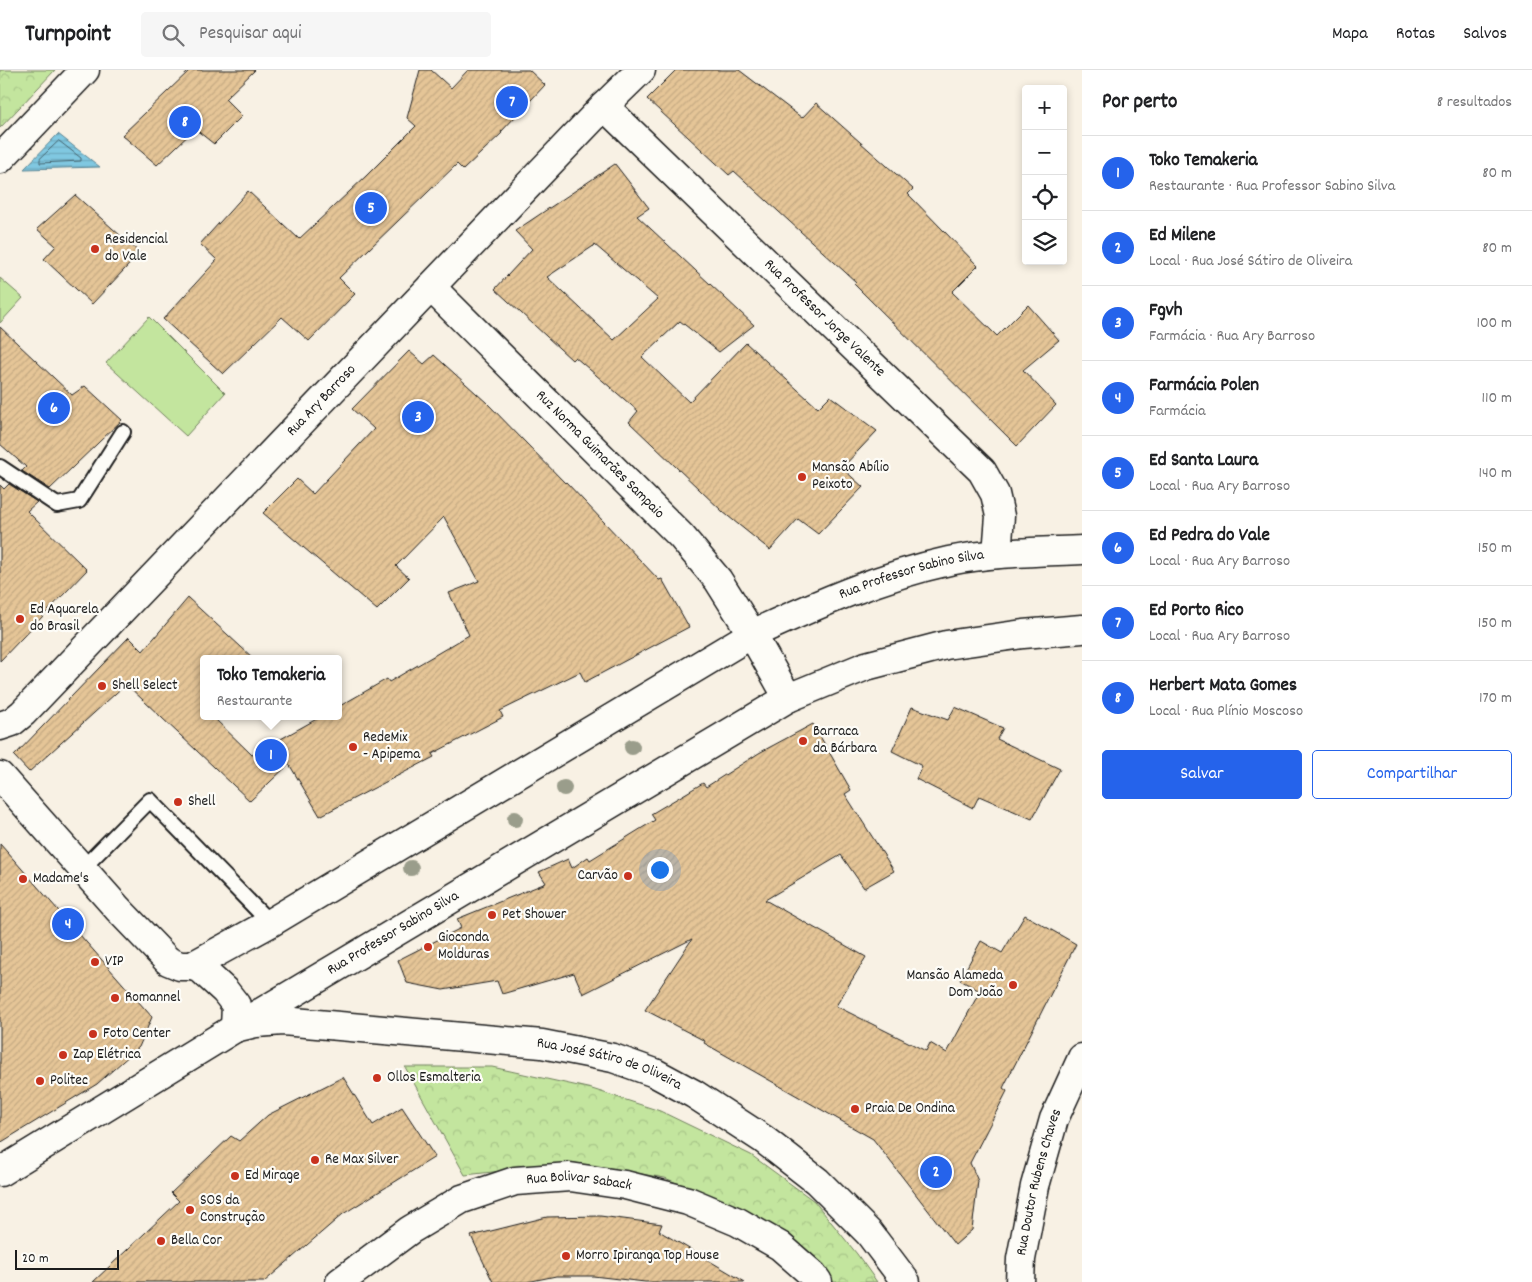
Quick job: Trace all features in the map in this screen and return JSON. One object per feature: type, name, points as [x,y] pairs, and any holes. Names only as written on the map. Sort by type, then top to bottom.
[{"type":"street","points":[[0,159],[85,70]]},
{"type":"street","name":"Rua Ary Barroso","points":[[0,726],[12,722],[23,713],[640,70]]},
{"type":"street","name":"Rua Professor Jorge Valente","points":[[604,106],[982,471],[995,494],[1000,516],[996,554]]},
{"type":"street","name":"Ruz Norma Guimarães Sampaio","points":[[431,287],[681,536],[718,580],[752,634]]},
{"type":"street","name":"Rua Professor Sabino Silva","points":[[192,966],[270,923],[752,634],[828,600],[894,575],[950,561],[996,554],[1082,550]]},
{"type":"street","name":"Rua Professor Sabino Silva","points":[[0,1172],[235,1028],[788,698],[866,666],[946,644],[1082,629]]},
{"type":"street","points":[[752,634],[788,698]]},
{"type":"street","points":[[0,776],[118,909],[168,961],[180,966],[192,966],[201,969],[225,991],[236,1005],[235,1028]]},
{"type":"street","name":"Rua José Sátiro de Oliveira","points":[[235,1028],[256,1023],[284,1021],[542,1044],[613,1058],[655,1073],[694,1094],[763,1139],[816,1181],[869,1233],[906,1282]]},
{"type":"street","name":"Rua Doutor Rubens Chaves","points":[[1020,1282],[1021,1259],[1035,1186],[1054,1119],[1082,1058]]},
{"type":"street","name":"Rua Bolivar Saback","points":[[340,1282],[410,1230],[462,1198],[516,1181],[570,1177],[625,1185],[688,1201],[738,1222],[780,1246],[813,1275],[818,1282]]},
{"type":"lane","points":[[0,467],[57,505],[79,501],[123,432]]},
{"type":"lane","points":[[83,868],[150,800],[270,923]]},
{"type":"green space","points":[[0,70],[55,70],[0,128]]},
{"type":"green space","points":[[0,278],[23,298],[0,323]]},
{"type":"green space","points":[[149,317],[225,393],[186,436],[106,363]]},
{"type":"green space","points":[[405,1067],[492,1067],[592,1089],[660,1111],[751,1155],[814,1201],[877,1282],[828,1282],[816,1265],[763,1220],[665,1178],[575,1163],[465,1175]]},
{"type":"water","points":[[58,134],[100,167],[24,169]]},
{"type":"building","points":[[190,70],[255,70],[225,99],[242,116],[214,144],[195,129],[157,165],[122,135]]},
{"type":"building","points":[[420,70],[431,70],[451,88],[468,70],[529,70],[545,85],[502,133],[463,170],[457,164],[339,278],[355,294],[309,341],[282,317],[223,374],[163,319],[217,260],[200,244],[248,191],[299,239],[416,126],[407,118]]},
{"type":"building","points":[[676,70],[739,70],[802,118],[816,103],[913,189],[908,194],[978,266],[952,292],[997,336],[1028,305],[1059,340],[1023,370],[1056,405],[1017,446],[854,284],[856,282],[734,171],[729,175],[647,99]]},
{"type":"building","points":[[615,164],[649,208],[637,216],[754,325],[719,352],[680,321],[642,357],[689,402],[746,343],[818,408],[830,396],[877,431],[842,468],[863,487],[818,534],[798,519],[770,550],[723,512],[629,422],[638,411],[575,357],[572,360],[495,289],[532,249],[515,231]],"holes":[[[595,245],[658,299],[614,340],[547,277]]]},
{"type":"building","name":"Residencial do Vale","points":[[75,195],[140,253],[92,304],[44,259],[56,246],[37,229]]},
{"type":"building","points":[[0,327],[72,395],[85,386],[122,420],[50,489],[22,471],[26,467],[0,444]]},
{"type":"building","points":[[409,351],[424,364],[434,355],[487,403],[566,482],[659,580],[662,579],[689,627],[585,682],[580,672],[500,711],[503,717],[432,754],[434,757],[320,816],[289,764],[250,801],[126,684],[29,772],[14,756],[129,637],[143,651],[188,598],[250,655],[200,655],[200,720],[216,720],[252,755],[315,720],[342,720],[342,705],[387,679],[389,682],[469,635],[449,593],[479,581],[444,517],[396,566],[409,578],[377,610],[263,513],[297,479],[313,494],[374,429],[352,409]]},
{"type":"building","name":"Ed Aquarela do Brasil","points":[[9,484],[37,502],[27,511],[87,570],[0,661],[0,485],[4,489]]},
{"type":"building","points":[[912,707],[948,720],[955,707],[1003,728],[997,739],[1060,769],[1032,819],[979,796],[973,808],[916,779],[922,766],[892,751]]},
{"type":"building","points":[[813,724],[851,790],[845,794],[894,871],[864,888],[841,855],[765,900],[866,957],[836,1006],[926,1051],[930,1043],[947,1053],[980,991],[960,980],[981,941],[1002,953],[1025,915],[1076,944],[1003,1088],[1007,1091],[970,1163],[978,1181],[972,1230],[955,1245],[873,1139],[704,1043],[705,1041],[645,1010],[692,939],[583,994],[574,973],[502,994],[497,981],[443,990],[407,983],[398,960],[461,928],[457,919],[546,883],[539,872],[568,859],[572,868],[588,857],[590,860],[655,820],[651,814],[703,783],[706,787],[759,753]]},
{"type":"building","points":[[0,844],[152,1017],[139,1047],[97,1084],[0,1143]]},
{"type":"building","points":[[343,1077],[373,1125],[402,1107],[435,1157],[343,1214],[264,1282],[93,1282],[179,1201],[171,1193],[231,1136],[239,1141],[268,1115]]},
{"type":"building","name":"Morro Ipiranga Top House","points":[[600,1216],[662,1224],[659,1231],[745,1282],[645,1282],[593,1276],[556,1276],[527,1282],[493,1282],[471,1236],[547,1217]]},
{"type":"place","name":"Ed Porto Rico","points":[[512,102]]},
{"type":"place","name":"Herbert Mata Gomes","points":[[185,122]]},
{"type":"place","name":"Ed Santa Laura","points":[[371,208]]},
{"type":"place","name":"Residencial do Vale","points":[[95,249]]},
{"type":"place","name":"Ed Pedra do Vale","points":[[54,408]]},
{"type":"place","name":"Fgvh","points":[[418,417]]},
{"type":"place","name":"Mansão Abílio Peixoto","points":[[802,477]]},
{"type":"place","name":"Ed Aquarela do Brasil","points":[[20,619]]},
{"type":"place","name":"Shell Select","points":[[102,686]]},
{"type":"place","name":"Barraca da Bárbara","points":[[803,741]]},
{"type":"place","name":"RedeMix - Apipema","points":[[353,747]]},
{"type":"place","name":"Toko Temakeria","points":[[271,755]]},
{"type":"place","name":"Shell","points":[[178,802]]},
{"type":"place","name":"Carvão","points":[[628,876]]},
{"type":"place","name":"Madame's","points":[[23,879]]},
{"type":"place","name":"Pet Shower","points":[[492,915]]},
{"type":"place","name":"Farmácia Polen","points":[[68,924]]},
{"type":"place","name":"Gioconda Molduras","points":[[428,947]]},
{"type":"place","name":"VIP","points":[[95,962]]},
{"type":"place","name":"Mansão Alameda Dom João","points":[[1013,985]]},
{"type":"place","name":"Romannel","points":[[115,998]]},
{"type":"place","name":"Foto Center","points":[[93,1034]]},
{"type":"place","name":"Zap Elétrica","points":[[63,1055]]},
{"type":"place","name":"Ollos Esmalteria","points":[[377,1078]]},
{"type":"place","name":"Politec","points":[[40,1081]]},
{"type":"place","name":"Praia De Ondina","points":[[855,1109]]},
{"type":"place","name":"Re Max Silver","points":[[315,1160]]},
{"type":"place","name":"Ed Milene","points":[[936,1172]]},
{"type":"place","name":"Ed Mirage","points":[[235,1176]]},
{"type":"place","name":"SOS da Construção","points":[[190,1210]]},
{"type":"place","name":"Bella Cor","points":[[161,1241]]},
{"type":"place","name":"Morro Ipiranga Top House","points":[[566,1256]]}]
